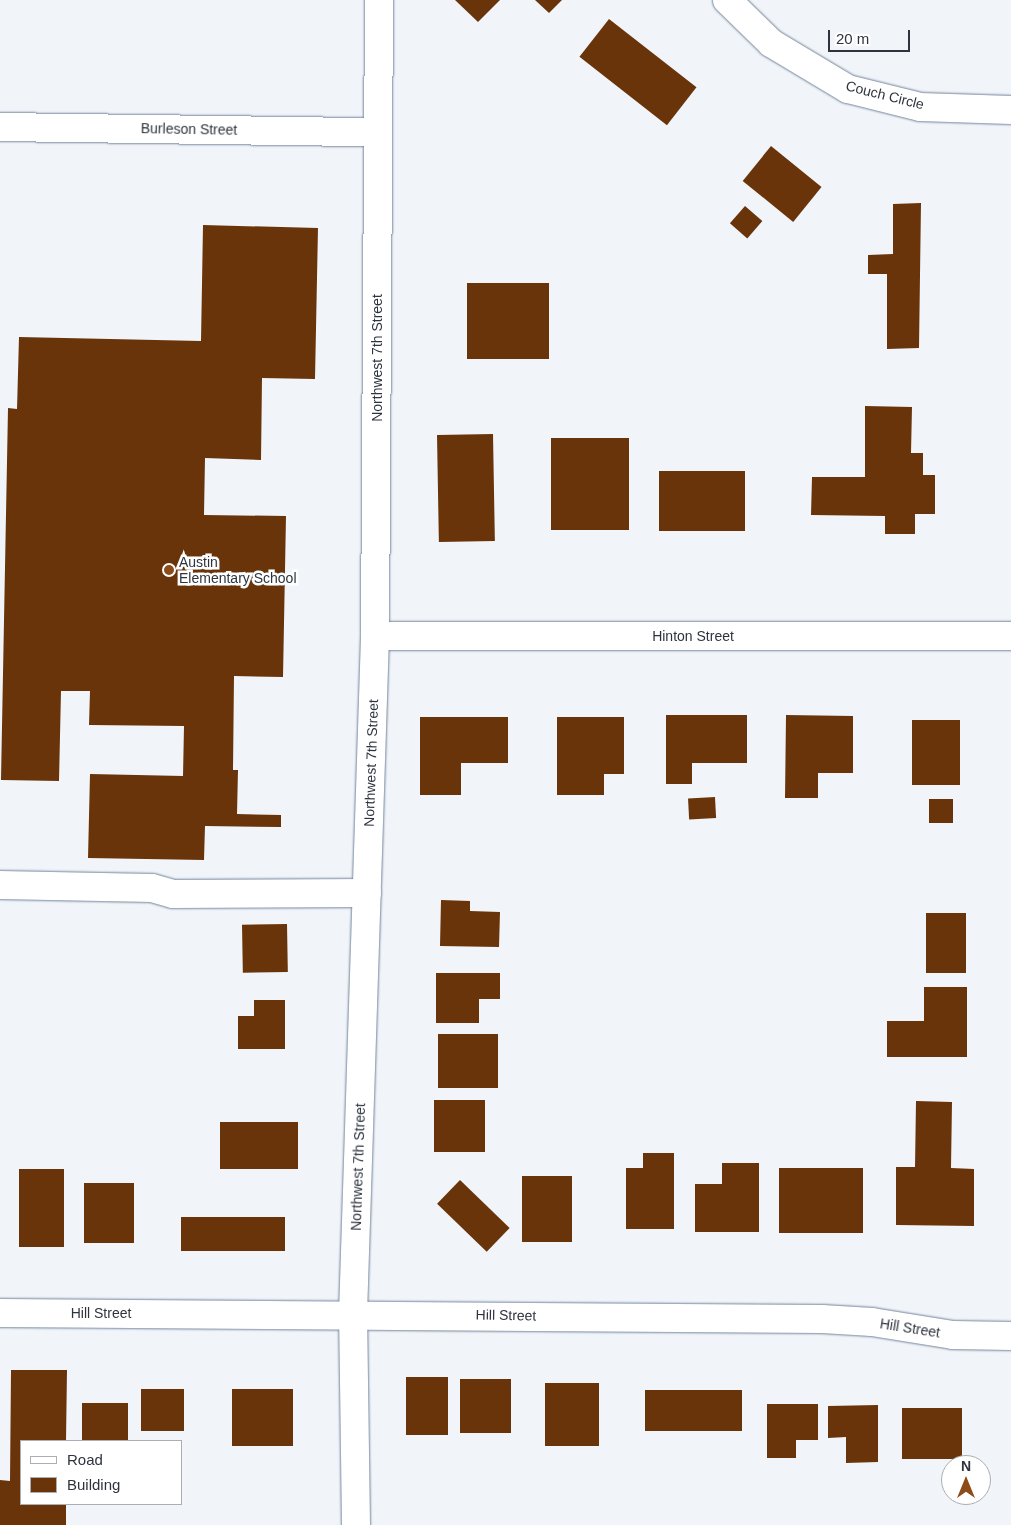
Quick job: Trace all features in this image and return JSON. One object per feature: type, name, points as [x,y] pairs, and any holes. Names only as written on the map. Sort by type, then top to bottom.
[{"type":"street","name":"Northwest 7th Street","points":[[356,1525],[353,1314],[375,636],[379,0]]},
{"type":"street","name":"Couch Circle","points":[[727,0],[771,43],[848,88],[920,107],[1011,110]]},
{"type":"street","name":"Burleson Street","points":[[0,127],[378,132]]},
{"type":"street","name":"Hinton Street","points":[[375,636],[1011,636]]},
{"type":"street","points":[[0,885],[152,888],[173,894],[367,893]]},
{"type":"street","name":"Hill Street","points":[[0,1313],[822,1318],[872,1322],[953,1334],[1011,1336]]},
{"type":"building","points":[[455,0],[500,0],[478,22]]},
{"type":"building","points":[[535,0],[562,0],[549,13]]},
{"type":"building","points":[[609,19],[696,87],[667,125],[579,57]]},
{"type":"building","points":[[771,146],[822,187],[793,222],[743,181]]},
{"type":"building","points":[[921,203],[919,348],[887,349],[887,274],[868,274],[868,255],[893,254],[893,204]]},
{"type":"building","points":[[745,206],[762,221],[747,238],[730,223]]},
{"type":"building","points":[[203,225],[318,228],[315,379],[262,378],[261,460],[205,458],[204,515],[286,516],[283,677],[234,676],[233,770],[238,770],[237,814],[281,815],[281,827],[205,826],[204,860],[88,858],[90,774],[183,776],[184,726],[89,725],[90,691],[61,691],[59,781],[1,780],[8,408],[17,409],[19,337],[201,341]]},
{"type":"building","points":[[467,283],[549,283],[549,359],[467,359]]},
{"type":"building","points":[[865,406],[912,407],[911,453],[923,453],[923,475],[935,475],[935,514],[915,514],[915,534],[885,534],[885,516],[811,515],[812,477],[865,477]]},
{"type":"building","points":[[493,434],[495,541],[439,542],[437,435]]},
{"type":"building","points":[[551,438],[629,438],[629,530],[551,530]]},
{"type":"building","points":[[659,471],[745,471],[745,531],[659,531]]},
{"type":"building","points":[[666,715],[747,715],[747,763],[692,763],[692,784],[666,784]]},
{"type":"building","points":[[786,715],[853,716],[853,773],[818,773],[818,798],[785,798]]},
{"type":"building","points":[[420,717],[508,717],[508,763],[461,763],[461,795],[420,795]]},
{"type":"building","points":[[557,717],[624,717],[624,774],[604,774],[604,795],[557,795]]},
{"type":"building","points":[[912,720],[960,720],[960,785],[912,785]]},
{"type":"building","points":[[715,797],[716,818],[689,819],[688,798]]},
{"type":"building","points":[[929,799],[953,799],[953,823],[929,823]]},
{"type":"building","points":[[441,900],[470,901],[470,911],[500,912],[499,947],[440,946]]},
{"type":"building","points":[[926,913],[966,913],[966,973],[926,973]]},
{"type":"building","points":[[287,924],[288,972],[243,973],[242,925]]},
{"type":"building","points":[[436,973],[500,973],[500,999],[479,999],[479,1023],[436,1023]]},
{"type":"building","points":[[924,987],[967,987],[967,1057],[887,1057],[887,1021],[924,1021]]},
{"type":"building","points":[[254,1000],[285,1000],[285,1049],[238,1049],[238,1016],[254,1016]]},
{"type":"building","points":[[438,1034],[498,1034],[498,1088],[438,1088]]},
{"type":"building","points":[[434,1100],[485,1100],[485,1152],[434,1152]]},
{"type":"building","points":[[916,1101],[952,1102],[951,1168],[974,1169],[974,1226],[896,1225],[896,1167],[915,1167]]},
{"type":"building","points":[[220,1122],[298,1122],[298,1169],[220,1169]]},
{"type":"building","points":[[643,1153],[674,1153],[674,1229],[626,1229],[626,1168],[643,1168]]},
{"type":"building","points":[[722,1163],[759,1163],[759,1232],[695,1232],[695,1184],[722,1184]]},
{"type":"building","points":[[779,1168],[863,1168],[863,1233],[779,1233]]},
{"type":"building","points":[[19,1169],[64,1169],[64,1247],[19,1247]]},
{"type":"building","points":[[522,1176],[572,1176],[572,1242],[522,1242]]},
{"type":"building","points":[[460,1180],[510,1228],[487,1252],[437,1204]]},
{"type":"building","points":[[84,1183],[134,1183],[134,1243],[84,1243]]},
{"type":"building","points":[[181,1217],[285,1217],[285,1251],[181,1251]]},
{"type":"building","points":[[11,1370],[67,1370],[66,1440],[20,1440],[20,1505],[66,1505],[66,1525],[0,1525],[0,1480],[10,1481]]},
{"type":"building","points":[[406,1377],[448,1377],[448,1435],[406,1435]]},
{"type":"building","points":[[460,1379],[511,1379],[511,1433],[460,1433]]},
{"type":"building","points":[[545,1383],[599,1383],[599,1446],[545,1446]]},
{"type":"building","points":[[141,1389],[184,1389],[184,1431],[141,1431]]},
{"type":"building","points":[[232,1389],[293,1389],[293,1446],[232,1446]]},
{"type":"building","points":[[645,1390],[742,1390],[742,1431],[645,1431]]},
{"type":"building","points":[[82,1403],[128,1403],[128,1440],[82,1440]]},
{"type":"building","points":[[767,1404],[818,1404],[818,1440],[796,1440],[796,1458],[767,1458]]},
{"type":"building","points":[[878,1405],[878,1462],[846,1463],[846,1437],[828,1438],[828,1406]]},
{"type":"building","points":[[902,1408],[962,1408],[962,1455],[941,1455],[941,1459],[902,1459]]},
{"type":"place","name":"Austin Elementary School","points":[[169,570]]}]
